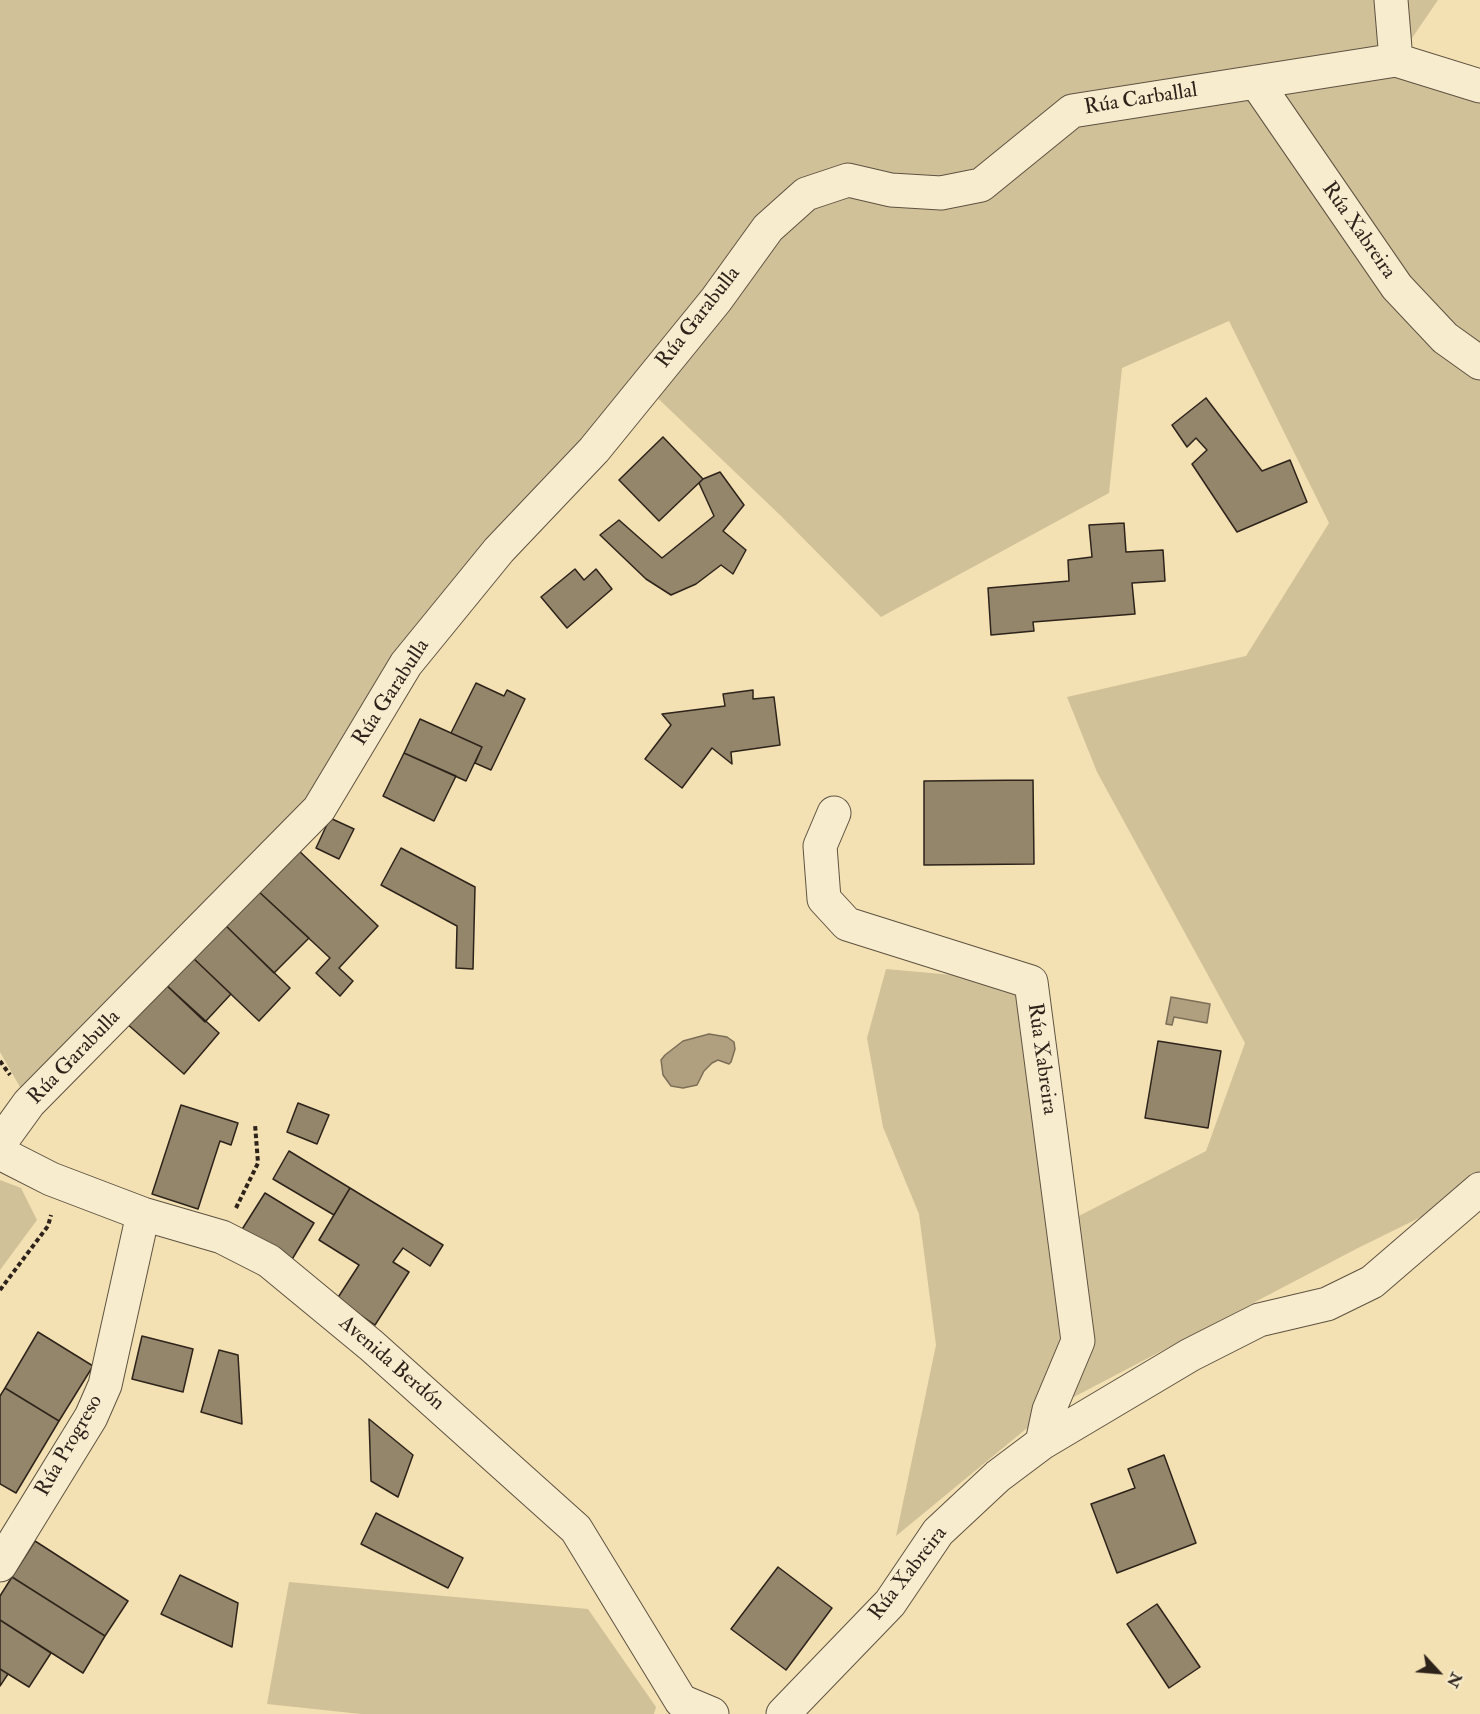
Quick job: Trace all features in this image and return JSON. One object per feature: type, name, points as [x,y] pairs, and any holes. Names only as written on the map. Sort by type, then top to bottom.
[{"type":"street","points":[[1391,0],[1396,60]]},
{"type":"street","name":"Rúa Carballal","points":[[768,228],[806,194],[848,180],[891,190],[942,193],[981,185],[1072,111],[1396,60],[1480,86]]},
{"type":"street","name":"Rúa Xabreira","points":[[1256,82],[1397,287],[1445,338],[1480,363]]},
{"type":"street","name":"Rúa Garabulla","points":[[0,1143],[29,1103],[319,809],[406,664],[499,550],[594,450],[716,300],[768,228]]},
{"type":"street","name":"Rúa Xabreira","points":[[834,813],[820,846],[824,899],[847,924],[1031,982],[1078,1341],[1048,1410],[1042,1443]]},
{"type":"street","name":"Avenida Berdón","points":[[0,1153],[51,1179],[143,1214],[222,1237],[269,1261],[372,1346],[576,1529],[680,1707]]},
{"type":"street","name":"Rúa Xabreira","points":[[783,1714],[890,1603],[938,1532],[998,1476],[1042,1443],[1190,1355],[1259,1320],[1327,1304],[1372,1282],[1480,1189]]},
{"type":"street","name":"Rúa Progreso","points":[[0,1565],[91,1417],[105,1385],[143,1214]]},
{"type":"street","points":[[680,1707],[712,1714]]},
{"type":"path","points":[[222,1237],[258,1163],[255,1124]]},
{"type":"path","points":[[0,1290],[48,1226],[54,1199],[51,1179]]},
{"type":"shaded area","points":[[0,0],[1438,0],[1397,60],[1480,92],[1480,1188],[1358,1248],[1049,1410],[896,1536],[936,1345],[919,1214],[883,1127],[867,1038],[886,969],[1031,982],[1063,1224],[1206,1151],[1245,1043],[1097,772],[1067,697],[1246,656],[1329,523],[1229,321],[1122,368],[1109,493],[881,617],[781,516],[645,386],[541,505],[319,809],[29,1103],[0,1052]]},
{"type":"shaded area","points":[[1171,997],[1210,1004],[1207,1023],[1174,1017],[1172,1025],[1166,1024]]},
{"type":"shaded area","points":[[709,1034],[727,1037],[734,1042],[735,1049],[731,1062],[729,1064],[718,1060],[712,1063],[704,1071],[697,1085],[683,1088],[671,1086],[663,1075],[661,1060],[683,1041]]},
{"type":"shaded area","points":[[0,1180],[21,1188],[37,1220],[0,1270]]},
{"type":"shaded area","points":[[289,1582],[588,1609],[656,1707],[654,1714],[361,1714],[267,1704]]},
{"type":"building","points":[[1206,398],[1262,471],[1290,460],[1307,502],[1237,532],[1192,464],[1207,450],[1196,438],[1187,447],[1172,425]]},
{"type":"building","points":[[663,437],[703,479],[659,521],[619,480]]},
{"type":"building","points":[[720,472],[744,505],[723,531],[746,550],[733,574],[721,565],[696,584],[671,595],[646,579],[600,535],[619,520],[662,558],[714,516],[699,483]]},
{"type":"building","points":[[1124,523],[1126,552],[1163,550],[1165,581],[1132,583],[1135,614],[1033,622],[1034,631],[991,635],[988,588],[1069,581],[1068,560],[1092,557],[1089,525]]},
{"type":"building","points":[[575,569],[584,580],[596,569],[612,589],[567,628],[541,597]]},
{"type":"building","points":[[476,683],[504,696],[507,690],[525,699],[491,770],[475,763],[482,747],[451,733]]},
{"type":"building","points":[[753,690],[753,699],[774,697],[780,745],[731,752],[732,764],[712,748],[682,788],[645,759],[671,725],[662,714],[725,706],[723,694]]},
{"type":"building","points":[[420,719],[482,747],[466,781],[404,753]]},
{"type":"building","points":[[404,753],[456,776],[434,821],[383,796]]},
{"type":"building","points":[[1033,780],[1034,864],[924,865],[924,781]]},
{"type":"building","points":[[330,818],[354,829],[339,859],[316,848]]},
{"type":"building","points":[[296,848],[378,926],[339,968],[353,981],[340,996],[316,973],[330,958],[257,890]]},
{"type":"building","points":[[401,848],[475,887],[473,969],[456,968],[457,926],[381,885]]},
{"type":"building","points":[[257,890],[309,938],[274,973],[223,923]]},
{"type":"building","points":[[223,923],[290,988],[259,1021],[191,956]]},
{"type":"building","points":[[191,956],[231,994],[205,1022],[164,983]]},
{"type":"building","points":[[164,983],[219,1033],[184,1074],[126,1023]]},
{"type":"building","points":[[1158,1041],[1221,1051],[1208,1128],[1145,1118]]},
{"type":"building","points":[[298,1103],[329,1115],[317,1144],[287,1132]]},
{"type":"building","points":[[181,1105],[238,1123],[231,1145],[220,1141],[198,1209],[152,1194]]},
{"type":"building","points":[[289,1151],[350,1188],[334,1215],[273,1179]]},
{"type":"building","points":[[350,1188],[443,1245],[430,1266],[403,1248],[393,1262],[409,1272],[375,1325],[337,1299],[359,1265],[319,1240]]},
{"type":"building","points":[[265,1193],[314,1223],[291,1261],[241,1231]]},
{"type":"building","points":[[38,1332],[93,1366],[59,1421],[5,1388]]},
{"type":"building","points":[[142,1336],[193,1349],[183,1392],[132,1379]]},
{"type":"building","points":[[219,1350],[238,1355],[242,1424],[201,1412]]},
{"type":"building","points":[[5,1388],[59,1421],[16,1493],[0,1484],[0,1396]]},
{"type":"building","points":[[369,1419],[413,1455],[398,1497],[371,1481]]},
{"type":"building","points":[[1164,1455],[1196,1543],[1117,1573],[1091,1504],[1135,1488],[1128,1469]]},
{"type":"building","points":[[376,1513],[463,1558],[448,1588],[361,1544]]},
{"type":"building","points":[[35,1541],[128,1601],[105,1636],[12,1577]]},
{"type":"building","points":[[778,1567],[832,1608],[786,1670],[731,1629]]},
{"type":"building","points":[[180,1575],[238,1603],[232,1647],[161,1614]]},
{"type":"building","points":[[12,1577],[105,1636],[83,1673],[0,1620],[0,1596]]},
{"type":"building","points":[[1157,1604],[1200,1667],[1169,1688],[1127,1624]]},
{"type":"building","points":[[0,1620],[51,1653],[29,1687],[0,1669]]},
{"type":"building","points":[[0,1669],[8,1674],[0,1686]]}]
